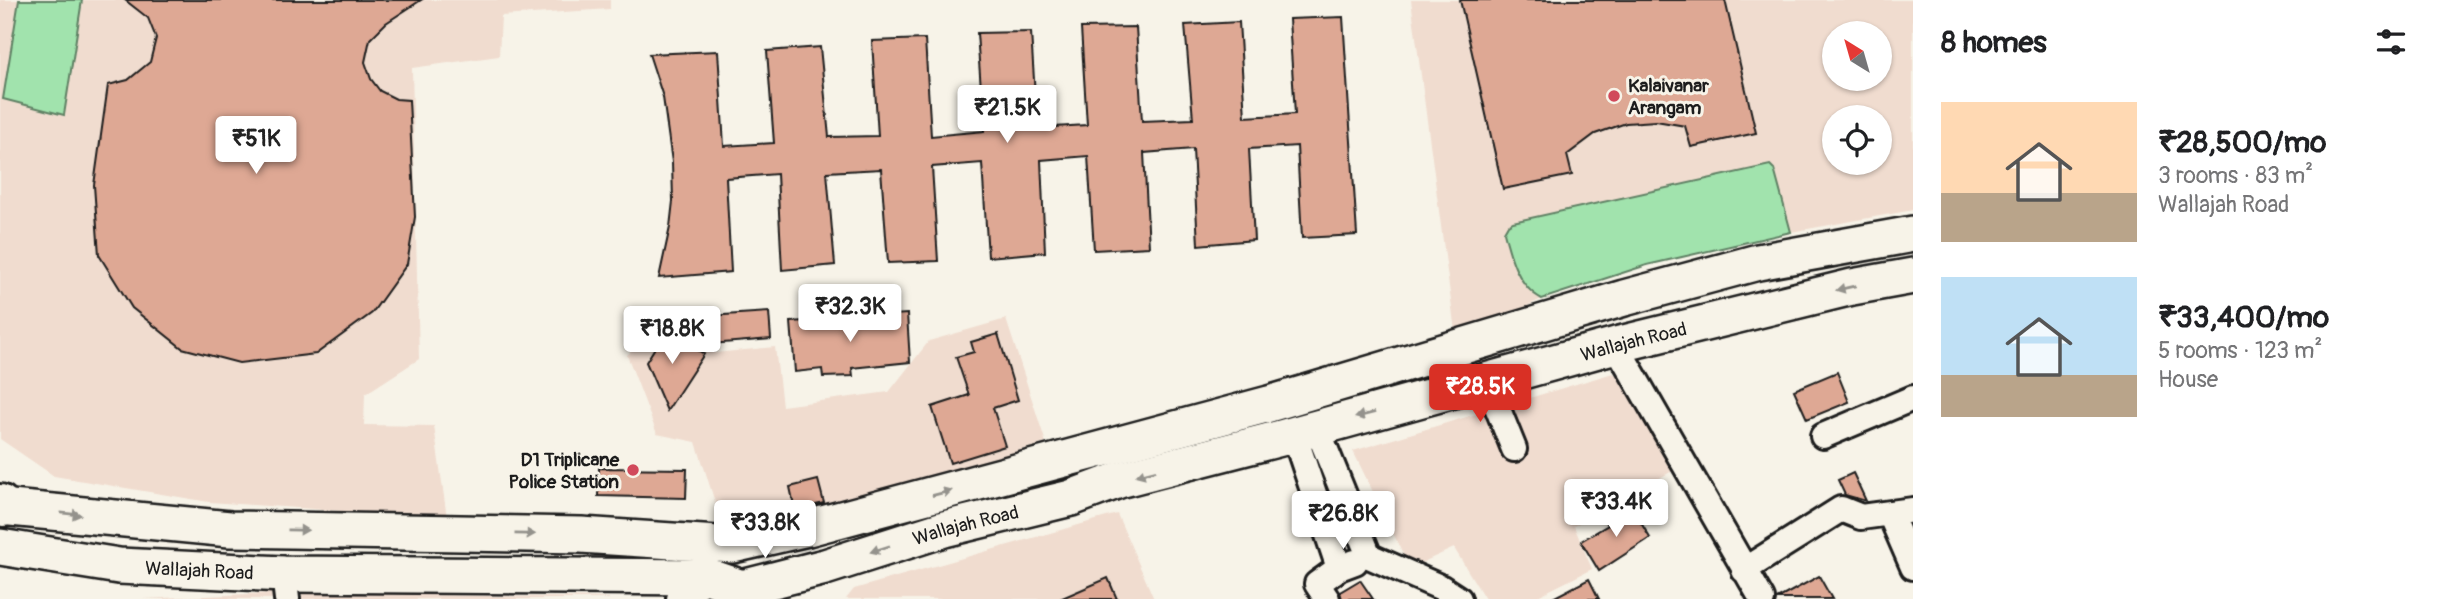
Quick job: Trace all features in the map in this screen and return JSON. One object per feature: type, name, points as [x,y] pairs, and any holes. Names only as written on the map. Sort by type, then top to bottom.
[{"type":"main road","name":"Wallajah Road","points":[[1,506],[230,528],[581,535],[733,545],[808,528],[1269,404],[1624,298],[1758,262],[1913,234]]},
{"type":"main road","name":"Wallajah Road","points":[[0,547],[119,566],[285,586],[734,588],[825,567],[944,529],[1071,498],[1119,480],[1488,382],[1616,345],[1852,287],[1913,276]]},
{"type":"main road","points":[[733,545],[734,588]]},
{"type":"street","points":[[1616,345],[1762,599]]},
{"type":"street","points":[[1488,382],[1514,449]]},
{"type":"street","points":[[1823,436],[1913,398]]},
{"type":"street","points":[[1306,431],[1369,556],[1459,599]]},
{"type":"street","points":[[1306,431],[1339,568]]},
{"type":"street","points":[[1744,570],[1841,509],[1861,517],[1902,512],[1913,567]]},
{"type":"street","points":[[1327,599],[1317,584],[1339,568],[1369,556]]},
{"type":"street","points":[[679,599],[734,588]]},
{"type":"shaded area","points":[[0,0],[610,0],[610,9],[501,16],[499,56],[412,68],[419,359],[365,394],[364,425],[434,426],[447,518],[209,502],[54,476],[0,439]]},
{"type":"shaded area","points":[[1411,0],[1913,0],[1913,210],[1791,232],[1647,265],[1542,299],[1456,339]]},
{"type":"shaded area","points":[[671,315],[715,353],[775,347],[782,406],[889,392],[929,341],[1006,319],[1046,443],[793,515],[719,515],[696,442],[657,434],[627,355]]},
{"type":"shaded area","points":[[1613,373],[1632,387],[1683,465],[1574,526],[1592,569],[1532,599],[1485,599],[1454,548],[1410,568],[1353,451]]},
{"type":"shaded area","points":[[1117,514],[1154,599],[846,599],[854,589]]},
{"type":"shaded area","points":[[271,593],[272,599],[142,599]]},
{"type":"shaded area","points":[[302,593],[609,598],[609,599],[302,599]]},
{"type":"green space","points":[[19,0],[82,0],[64,115],[3,99]]},
{"type":"green space","points":[[1770,165],[1774,169],[1791,232],[1647,265],[1542,299],[1527,287],[1512,261],[1504,232],[1513,222]]},
{"type":"building","points":[[125,0],[421,0],[386,23],[370,39],[365,62],[371,79],[380,91],[396,99],[409,100],[415,217],[407,264],[372,313],[316,354],[239,363],[182,348],[132,308],[99,255],[94,185],[108,85],[128,80],[150,62],[156,38],[148,18]]},
{"type":"building","name":"Kalaivanar Arangam","points":[[1460,0],[1725,0],[1756,133],[1691,147],[1685,126],[1656,121],[1626,123],[1595,134],[1567,155],[1572,175],[1503,189]]},
{"type":"building","points":[[1343,17],[1357,235],[1302,238],[1297,146],[1249,149],[1254,240],[1198,245],[1193,149],[1144,153],[1149,247],[1094,250],[1088,156],[1041,160],[1045,252],[988,257],[982,163],[932,167],[938,261],[888,263],[881,169],[827,172],[835,265],[782,270],[777,174],[726,178],[731,272],[659,278],[673,201],[672,162],[663,97],[649,54],[718,51],[724,146],[774,143],[767,51],[820,47],[829,137],[878,136],[872,41],[925,39],[931,136],[984,131],[977,33],[1031,32],[1037,128],[1087,125],[1081,28],[1136,27],[1142,121],[1193,119],[1185,25],[1239,22],[1245,117],[1295,114],[1289,19]]},
{"type":"building","points":[[769,312],[771,339],[711,344],[709,316]]},
{"type":"building","points":[[907,314],[910,362],[852,368],[853,376],[823,377],[822,369],[795,372],[791,322]]},
{"type":"building","points":[[666,330],[704,354],[667,411],[646,362]]},
{"type":"building","points":[[998,334],[1018,400],[993,408],[1005,446],[950,463],[932,407],[969,395],[956,357],[974,352],[971,342]]},
{"type":"building","points":[[1837,372],[1849,402],[1807,419],[1794,390]]},
{"type":"building","points":[[599,468],[687,469],[686,498],[598,496]]},
{"type":"building","points":[[1853,473],[1866,501],[1845,495],[1838,480]]},
{"type":"building","points":[[818,480],[824,503],[795,510],[790,487]]},
{"type":"building","points":[[1631,506],[1650,538],[1599,571],[1581,541],[1608,525],[1606,521]]},
{"type":"building","points":[[1819,576],[1832,599],[1777,599]]},
{"type":"building","points":[[1108,578],[1117,599],[1060,599]]},
{"type":"building","points":[[1589,579],[1599,599],[1551,599]]},
{"type":"building","points":[[1360,580],[1373,599],[1342,599],[1340,592]]},
{"type":"place","name":"Kalaivanar Arangam","points":[[1614,96]]},
{"type":"place","name":"D1 Triplicane Police Station","points":[[633,470]]}]
